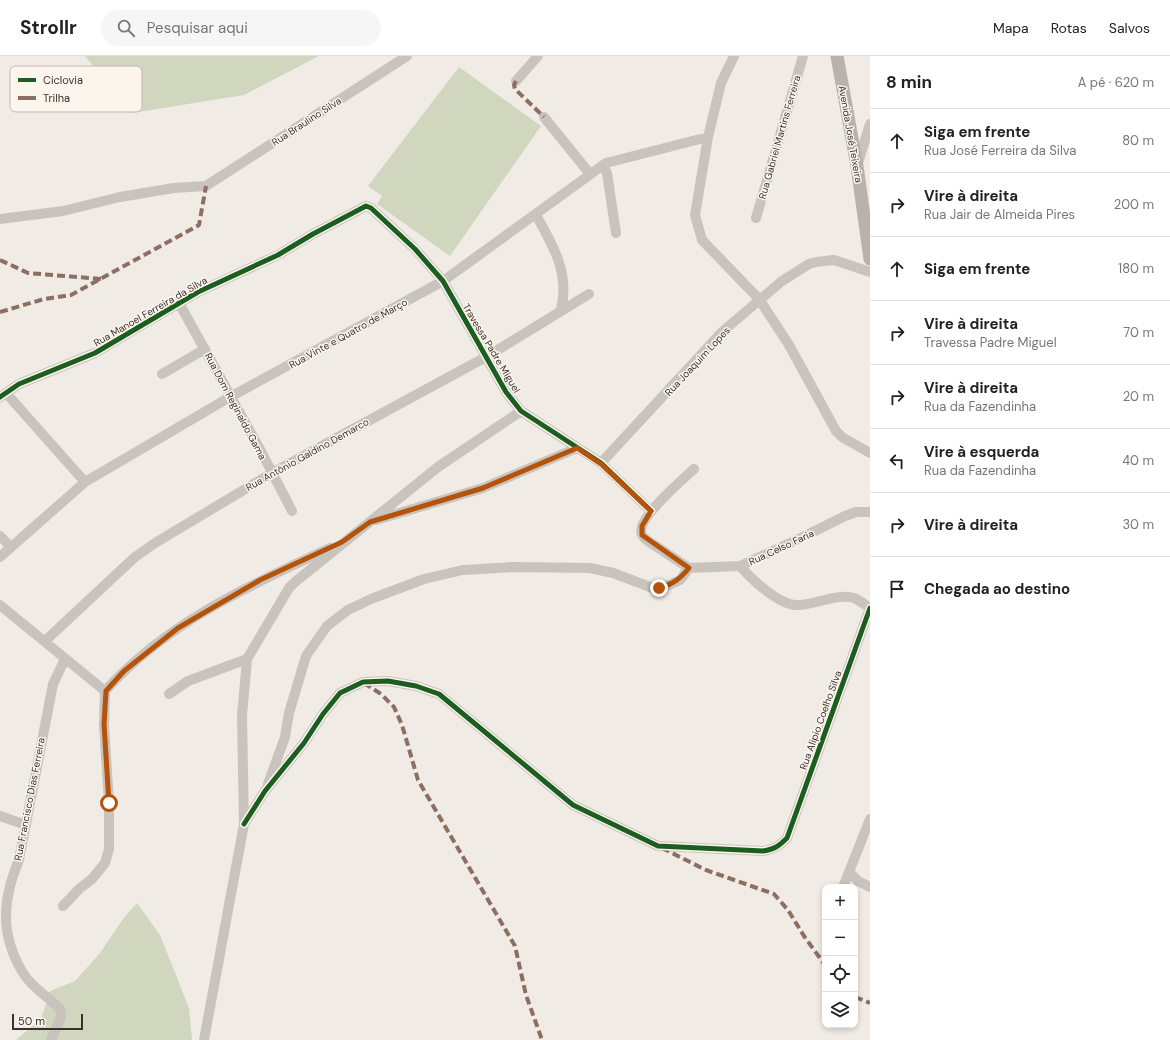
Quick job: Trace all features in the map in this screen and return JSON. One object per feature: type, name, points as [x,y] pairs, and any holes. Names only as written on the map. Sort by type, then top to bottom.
[{"type":"main road","name":"Avenida José Teixeira","points":[[837,56],[857,166],[870,259]]},
{"type":"street","name":"Rua Braulino Silva","points":[[0,219],[63,211],[120,197],[174,188],[206,186],[406,56]]},
{"type":"street","points":[[516,81],[538,56]]},
{"type":"street","points":[[734,56],[721,83],[708,137],[695,215],[698,232],[702,240],[759,299],[789,345],[836,431],[842,437],[870,453]]},
{"type":"street","name":"Rua Gabriel Martins Ferreira","points":[[756,218],[803,56]]},
{"type":"street","points":[[544,116],[590,174]]},
{"type":"street","points":[[857,166],[870,124]]},
{"type":"street","name":"Rua Vinte e Quatro de Março","points":[[0,557],[86,482],[230,397],[443,281],[536,215],[604,164],[622,158],[708,137]]},
{"type":"street","points":[[604,164],[607,173],[616,233]]},
{"type":"street","name":"Rua Manoel Ferreira da Silva","points":[[86,482],[3,395],[19,384],[95,353],[198,292],[278,255],[360,208],[366,206],[371,208]]},
{"type":"street","name":"Travessa Padre Miguel","points":[[371,208],[415,249],[443,281],[506,392],[521,411],[601,464],[651,511]]},
{"type":"street","points":[[536,215],[554,247],[561,264],[563,301],[561,309]]},
{"type":"street","name":"Rua Joaquim Lopes","points":[[601,464],[723,331],[782,281],[809,264],[834,260],[870,272]]},
{"type":"street","name":"Rua Antônio Galdino Demarco","points":[[45,641],[142,552],[272,473],[486,357],[561,309],[589,294]]},
{"type":"street","name":"Rua Dom Reginaldo Gama","points":[[179,303],[292,511]]},
{"type":"street","points":[[162,374],[205,349]]},
{"type":"street","points":[[204,1040],[244,824],[242,716],[247,659],[289,588],[342,542],[370,522],[438,467],[521,411]]},
{"type":"street","points":[[370,522],[483,488],[577,448]]},
{"type":"street","points":[[244,824],[265,791],[285,737],[289,713],[306,656],[327,626],[348,610],[371,598],[424,579],[463,570],[514,567],[590,568],[613,573],[654,588],[669,585],[680,580],[689,568],[642,535],[642,526],[651,511],[694,469]]},
{"type":"street","name":"Rua Celso Faria","points":[[689,568],[740,566],[845,516],[856,512],[870,512]]},
{"type":"street","points":[[0,536],[11,547]]},
{"type":"street","points":[[63,906],[79,889],[92,879],[105,863],[109,849],[109,803],[104,724],[106,691],[124,671],[178,628],[260,580],[342,542]]},
{"type":"street","points":[[740,566],[756,583],[783,601],[794,605],[809,604],[834,598],[854,598],[870,608]]},
{"type":"street","points":[[0,605],[106,691]]},
{"type":"street","name":"Rua Alipio Coelho Silva","points":[[265,791],[304,743],[323,714],[340,693],[363,682],[388,681],[416,686],[439,694],[573,805],[658,846],[763,851],[778,847],[787,838],[870,608]]},
{"type":"street","name":"Rua Francisco Dias Ferreira","points":[[51,1040],[61,1017],[60,1009],[23,974],[5,928],[5,904],[11,877],[19,860],[53,684],[65,659]]},
{"type":"street","points":[[169,694],[188,681],[247,659]]},
{"type":"street","points":[[0,816],[26,825]]},
{"type":"street","points":[[844,884],[870,819]]},
{"type":"street","points":[[849,872],[858,881],[870,887]]},
{"type":"street","points":[[0,884],[11,877]]},
{"type":"green space","points":[[85,56],[319,56],[244,95],[142,111],[142,66],[93,66]]},
{"type":"green space","points":[[459,67],[541,126],[450,256],[377,204],[382,196],[368,186]]},
{"type":"green space","points":[[137,903],[160,935],[189,1008],[192,1040],[16,1040],[41,1019],[50,991],[75,981],[100,953],[123,919]]},
{"type":"marked path","points":[[516,81],[514,85],[515,89],[544,117]]},
{"type":"marked path","points":[[0,312],[44,299],[71,295],[199,225],[206,186]]},
{"type":"marked path","points":[[0,260],[28,273],[101,279]]},
{"type":"marked path","points":[[364,683],[381,694],[394,707],[402,725],[418,780],[515,946],[526,995],[542,1040]]},
{"type":"marked path","points":[[662,848],[706,870],[774,894],[788,910],[822,961]]},
{"type":"marked path","points":[[858,998],[870,1003]]},
{"type":"cycle path","points":[[0,397],[19,384],[95,353],[198,292],[278,255],[313,234],[366,206],[371,208],[415,249],[443,281],[506,392],[521,411],[601,463],[651,511]]},
{"type":"cycle path","points":[[244,824],[265,791],[304,743],[323,714],[340,693],[363,682],[388,681],[416,686],[439,694],[573,805],[658,846],[763,851],[774,848],[787,838],[870,608]]},
{"type":"route","points":[[109,803],[104,724],[106,691],[124,671],[178,628],[260,580],[342,542],[370,522],[483,488],[577,448],[601,464],[651,511],[642,526],[642,535],[648,541],[689,568],[680,580],[659,588]]}]
